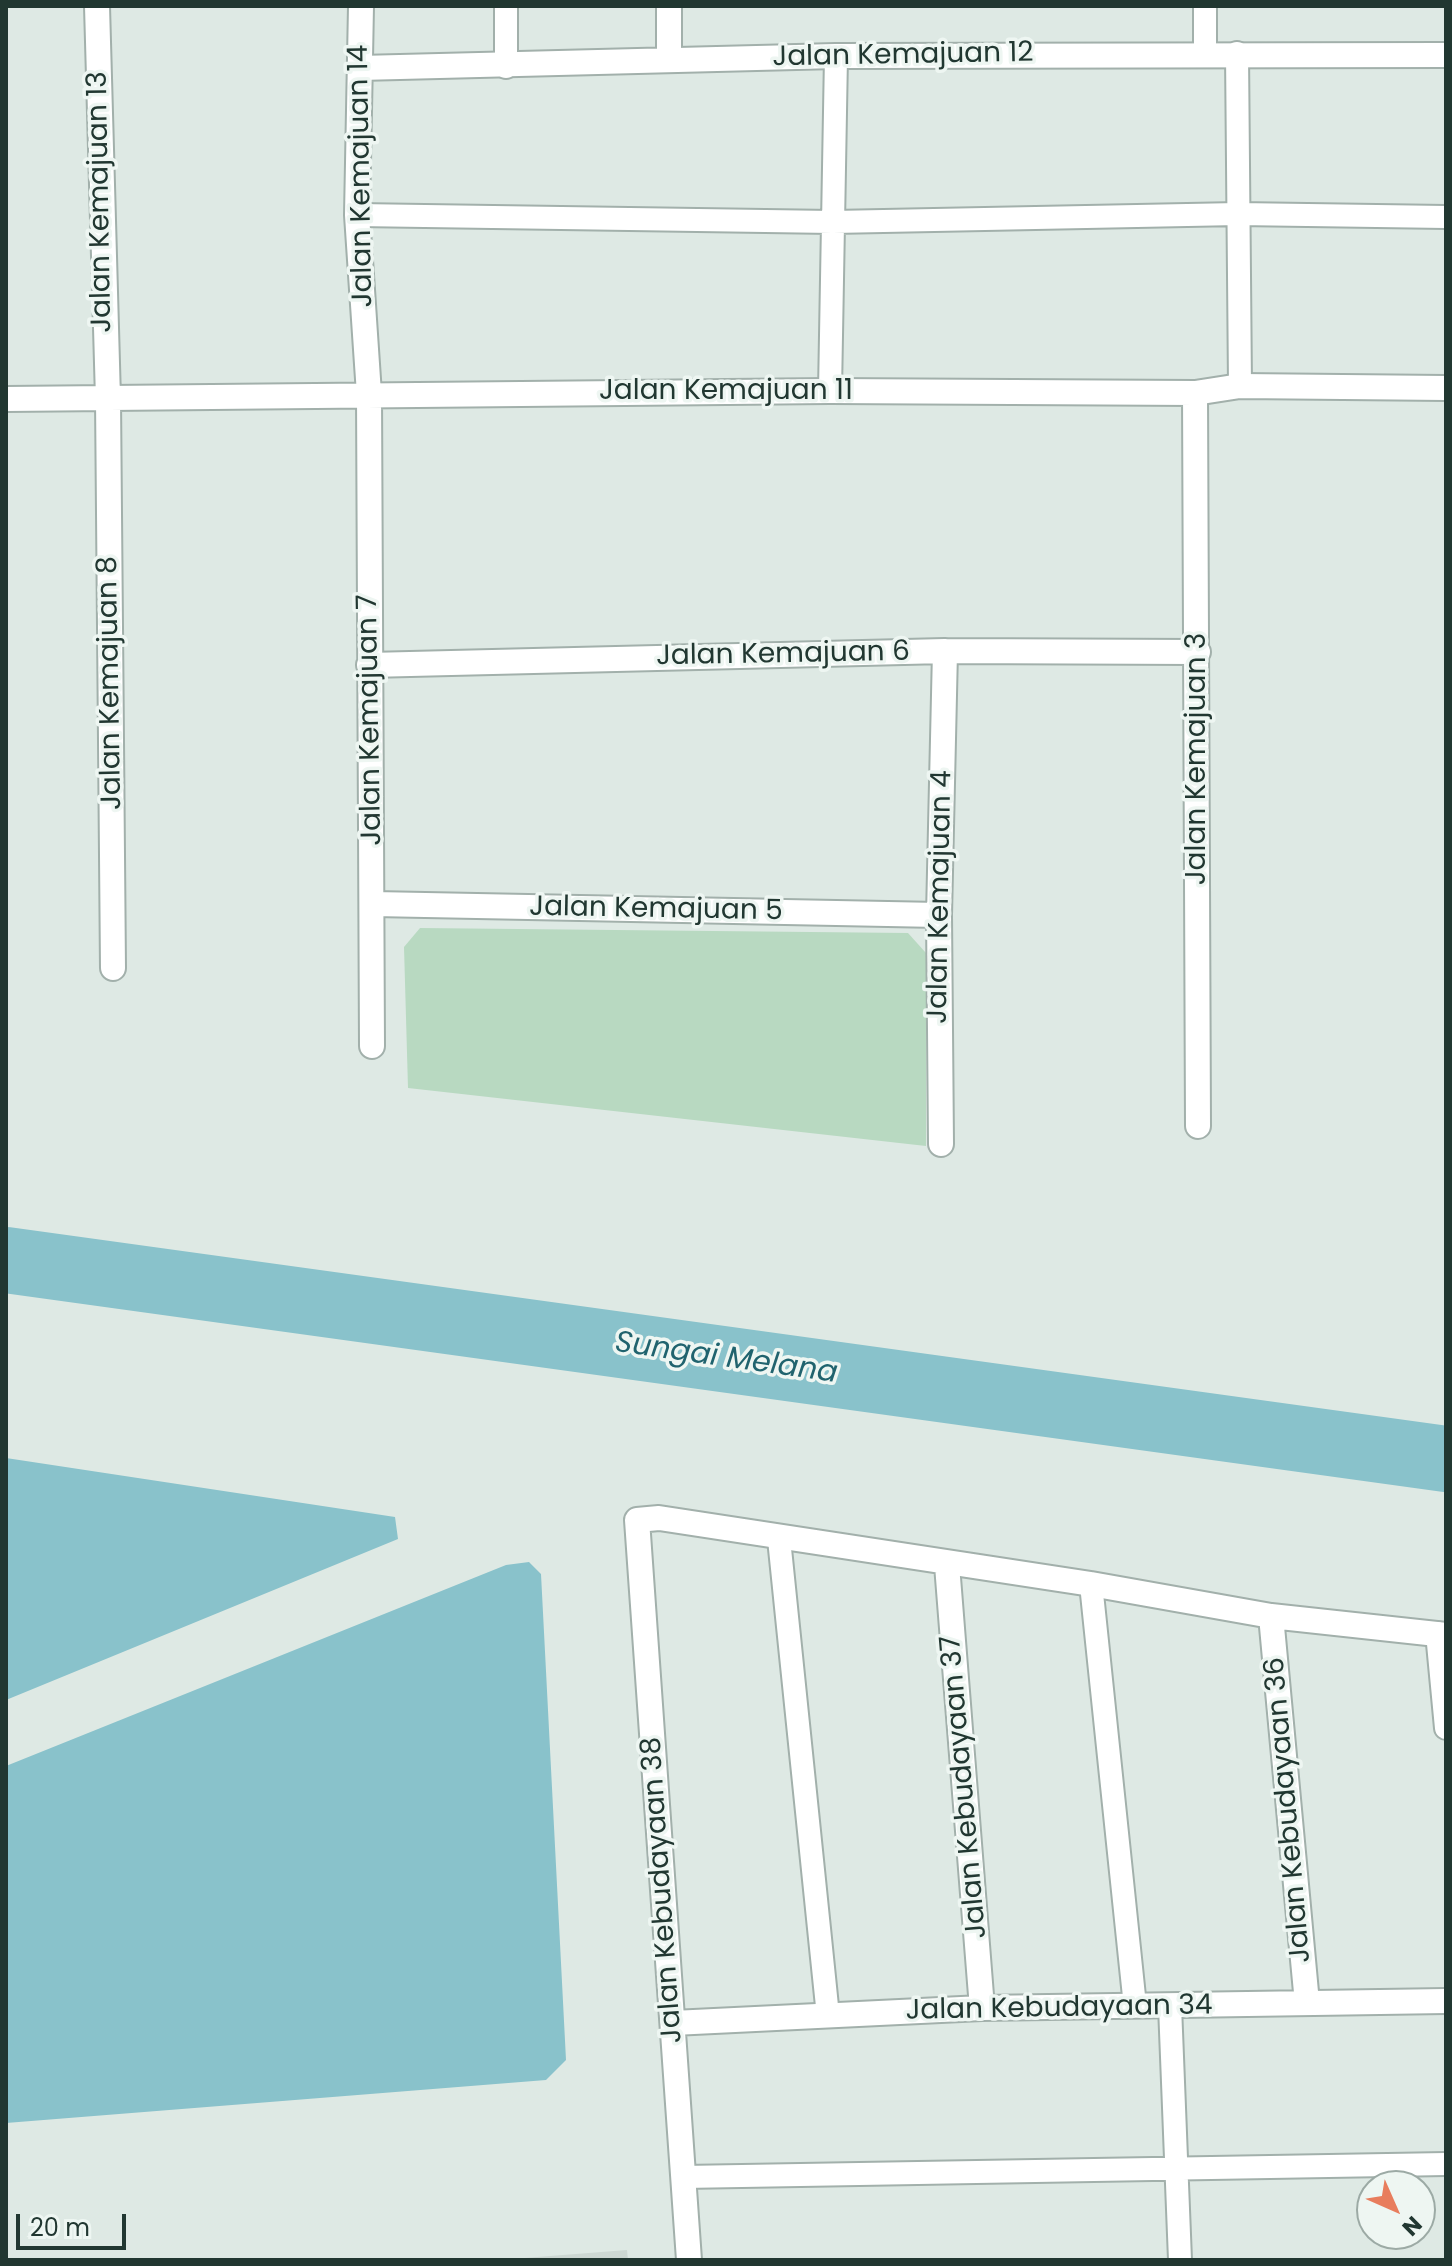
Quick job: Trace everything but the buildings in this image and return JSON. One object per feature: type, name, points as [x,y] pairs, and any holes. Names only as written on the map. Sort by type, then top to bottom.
[{"type":"street","name":"Jalan Kemajuan 13","points":[[97,6],[108,399]]},
{"type":"street","name":"Jalan Kemajuan 14","points":[[361,6],[357,215],[369,394]]},
{"type":"street","points":[[669,6],[669,60]]},
{"type":"street","name":"Jalan Kemajuan 12","points":[[360,68],[506,67],[836,56],[1446,55]]},
{"type":"street","name":"Jalan Kemajuan 11","points":[[6,399],[830,391],[1195,393],[1240,386],[1446,388]]},
{"type":"street","name":"Jalan Kemajuan 3","points":[[1195,393],[1198,1126]]},
{"type":"street","name":"Jalan Kemajuan 7","points":[[369,394],[369,665],[374,904],[372,1046]]},
{"type":"street","name":"Jalan Kemajuan 8","points":[[108,399],[113,968]]},
{"type":"street","name":"Jalan Kemajuan 6","points":[[369,665],[945,651],[1198,652]]},
{"type":"street","name":"Jalan Kemajuan 4","points":[[941,1144],[939,915],[945,651]]},
{"type":"street","name":"Jalan Kemajuan 5","points":[[374,904],[939,915]]},
{"type":"street","name":"Jalan Kebudayaan 38","points":[[689,2260],[637,1520],[659,1518],[779,1539]]},
{"type":"street","points":[[779,1539],[1091,1584],[1271,1616],[1441,1634]]},
{"type":"street","name":"Jalan Kebudayaan 37","points":[[947,1565],[982,2008]]},
{"type":"street","name":"Jalan Kebudayaan 36","points":[[1271,1616],[1307,2003]]},
{"type":"street","name":"Jalan Kebudayaan 34","points":[[673,2023],[982,2008],[1446,2001]]},
{"type":"lane","points":[[506,6],[506,67]]},
{"type":"lane","points":[[1205,6],[1205,54]]},
{"type":"lane","points":[[1237,53],[1240,386]]},
{"type":"lane","points":[[830,391],[836,56]]},
{"type":"lane","points":[[357,215],[833,222],[1238,214],[1446,217]]},
{"type":"lane","points":[[779,1539],[828,2016]]},
{"type":"lane","points":[[1091,1584],[1135,2006]]},
{"type":"lane","points":[[1441,1634],[1446,1728]]},
{"type":"lane","points":[[1170,2006],[1180,2260]]},
{"type":"lane","points":[[683,2177],[1446,2164]]},
{"type":"shaded area","points":[[627,2250],[628,2260],[499,2260]]},
{"type":"green space","points":[[420,928],[908,933],[926,953],[926,1146],[408,1088],[404,947]]},
{"type":"water","points":[[6,1458],[395,1517],[398,1539],[6,1700]]},
{"type":"water","points":[[529,1562],[541,1574],[566,2060],[546,2080],[6,2123],[6,1766],[506,1565]]},
{"type":"waterway","name":"Sungai Melana","points":[[6,1260],[1446,1459]]}]
